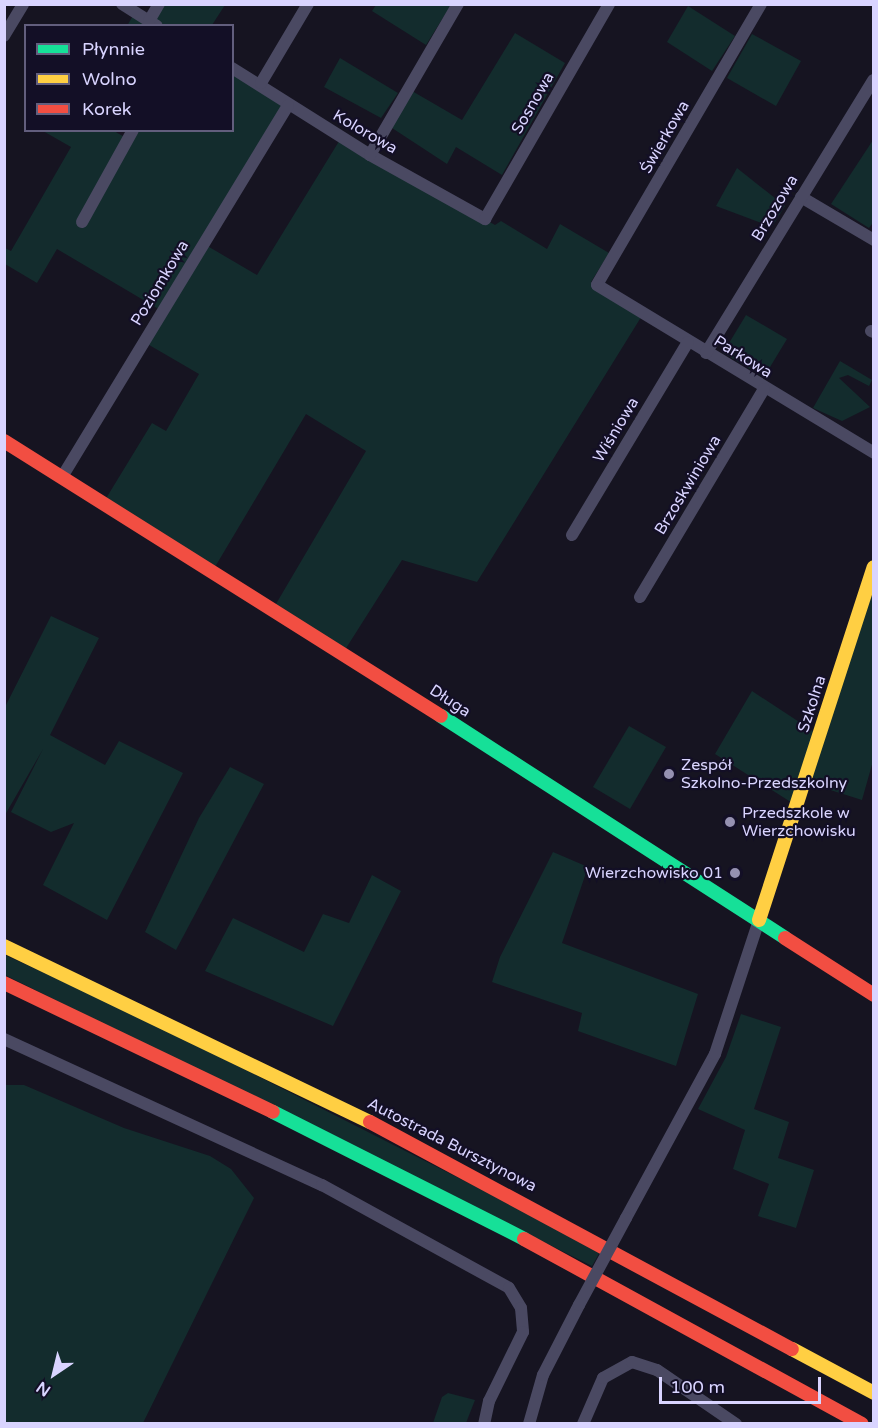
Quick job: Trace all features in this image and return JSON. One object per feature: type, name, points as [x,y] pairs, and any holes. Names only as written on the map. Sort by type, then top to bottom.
[{"type":"main road","name":"Długa","points":[[4,441],[759,920],[873,995]]},
{"type":"main road","name":"Szkolna","points":[[759,920],[873,567]]},
{"type":"main road","name":"Autostrada Bursztynowa","points":[[4,946],[423,1148],[873,1393]]},
{"type":"main road","points":[[4,984],[380,1163],[639,1299],[862,1424]]},
{"type":"street","points":[[4,36],[23,4]]},
{"type":"street","points":[[122,4],[153,23],[159,4]]},
{"type":"street","points":[[261,82],[308,4]]},
{"type":"street","points":[[370,155],[458,4]]},
{"type":"street","name":"Sosnowa","points":[[484,219],[609,4]]},
{"type":"street","name":"Świerkowa","points":[[597,285],[761,4]]},
{"type":"street","name":"Kolorowa","points":[[234,69],[261,82],[288,105],[370,155],[484,219]]},
{"type":"street","name":"Brzozowa","points":[[706,353],[873,80]]},
{"type":"street","name":"Poziomkowa","points":[[62,477],[288,105]]},
{"type":"street","points":[[82,222],[132,132]]},
{"type":"street","points":[[801,197],[873,240]]},
{"type":"street","name":"Parkowa","points":[[597,285],[764,389],[873,453]]},
{"type":"street","name":"Wiśniowa","points":[[572,535],[688,342]]},
{"type":"street","name":"Brzoskwiniowa","points":[[640,597],[764,389]]},
{"type":"street","points":[[529,1424],[543,1375],[715,1054],[759,920]]},
{"type":"street","points":[[4,1039],[322,1185],[509,1288],[521,1308],[523,1332],[489,1401],[484,1424]]},
{"type":"street","points":[[583,1424],[603,1378],[632,1362],[657,1370],[736,1424]]},
{"type":"green space","points":[[159,5],[225,5],[213,24],[128,24],[135,12],[149,20]]},
{"type":"green space","points":[[376,5],[451,5],[426,45],[372,11]]},
{"type":"green space","points":[[688,6],[735,36],[712,71],[667,42]]},
{"type":"green space","points":[[515,33],[565,63],[502,175],[456,147],[447,164],[392,128],[412,91],[462,120]]},
{"type":"green space","points":[[752,34],[801,61],[776,106],[727,78]]},
{"type":"green space","points":[[340,58],[398,93],[381,118],[324,87]]},
{"type":"green space","points":[[234,69],[288,105],[204,244],[257,275],[341,138],[495,225],[501,221],[547,249],[560,224],[609,253],[591,282],[643,314],[477,582],[402,560],[343,653],[273,609],[366,451],[306,414],[212,572],[102,505],[152,423],[166,431],[199,374],[144,342],[162,311],[57,249],[37,283],[5,264],[5,248],[11,251],[71,147],[45,132],[116,132],[128,139],[132,132],[234,132]]},
{"type":"green space","points":[[873,140],[874,221],[869,228],[831,204]]},
{"type":"green space","points":[[737,168],[785,206],[772,227],[716,206]]},
{"type":"green space","points":[[746,315],[787,339],[764,377],[723,353]]},
{"type":"green space","points":[[840,361],[872,380],[869,386],[848,375],[839,378],[870,407],[842,421],[813,408]]},
{"type":"green space","points":[[873,592],[873,761],[862,800],[805,782],[797,806],[715,754],[752,691],[819,735]]},
{"type":"green space","points":[[51,616],[99,638],[50,735],[105,765],[119,741],[183,773],[107,920],[43,885],[74,823],[51,832],[11,812],[43,749],[5,815],[5,707]]},
{"type":"green space","points":[[629,726],[666,747],[630,809],[593,787]]},
{"type":"green space","points":[[230,767],[264,784],[176,950],[145,932],[199,818]]},
{"type":"green space","points":[[553,852],[588,867],[562,943],[698,994],[676,1066],[578,1031],[582,1013],[492,982],[500,957]]},
{"type":"green space","points":[[372,875],[401,891],[333,1026],[205,971],[233,918],[304,952],[323,914],[349,923]]},
{"type":"green space","points":[[5,955],[161,1027],[601,1250],[592,1266],[5,975]]},
{"type":"green space","points":[[741,1014],[781,1027],[754,1109],[789,1122],[778,1158],[814,1170],[796,1228],[758,1216],[769,1184],[733,1169],[745,1130],[698,1109],[726,1057]]},
{"type":"green space","points":[[5,1085],[24,1085],[124,1128],[210,1156],[231,1169],[254,1198],[143,1423],[5,1423]]},
{"type":"green space","points":[[448,1393],[475,1400],[466,1423],[433,1423],[442,1397]]},
{"type":"traffic: fast","points":[[441,716],[785,938]]},
{"type":"traffic: fast","points":[[273,1112],[524,1239]]},
{"type":"traffic: slow","points":[[759,920],[874,567]]},
{"type":"traffic: slow","points":[[4,946],[370,1122]]},
{"type":"traffic: slow","points":[[792,1349],[874,1393]]},
{"type":"traffic: jam","points":[[4,441],[441,716]]},
{"type":"traffic: jam","points":[[785,938],[874,995]]},
{"type":"traffic: jam","points":[[4,983],[273,1112]]},
{"type":"traffic: jam","points":[[370,1122],[792,1349]]},
{"type":"traffic: jam","points":[[524,1239],[862,1424]]},
{"type":"place","name":"Zespół Szkolno-Przedszkolny","points":[[669,774]]},
{"type":"place","name":"Przedszkole w Wierzchowisku","points":[[730,822]]},
{"type":"place","name":"Wierzchowisko 01","points":[[735,873]]}]
